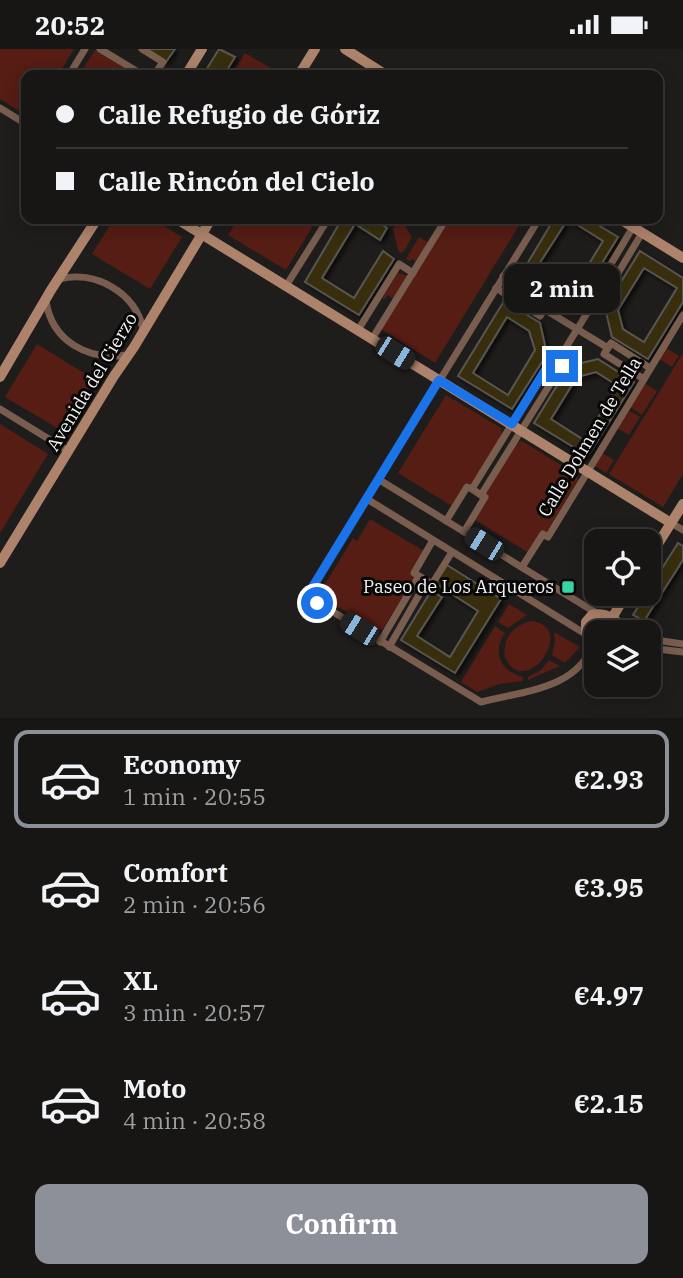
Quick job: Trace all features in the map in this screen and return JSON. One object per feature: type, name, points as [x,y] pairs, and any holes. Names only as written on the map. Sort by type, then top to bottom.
[{"type":"street","points":[[72,70],[85,49]]},
{"type":"street","points":[[100,49],[135,70]]},
{"type":"street","points":[[142,49],[163,62],[157,70]]},
{"type":"street","points":[[189,70],[202,49]]},
{"type":"street","points":[[302,70],[315,49]]},
{"type":"street","points":[[345,49],[378,70]]},
{"type":"street","points":[[0,108],[21,121]]},
{"type":"street","points":[[0,377],[94,224]]},
{"type":"street","points":[[185,224],[683,530]]},
{"type":"street","name":"Avenida del Cierzo","points":[[0,563],[208,224]]},
{"type":"street","points":[[286,286],[325,224]]},
{"type":"street","points":[[373,339],[443,224]]},
{"type":"street","points":[[536,224],[307,596],[476,701],[554,684],[584,661]]},
{"type":"street","points":[[628,224],[683,258]]},
{"type":"street","points":[[633,227],[593,295],[602,300],[642,233]]},
{"type":"street","points":[[358,330],[399,264],[413,273]]},
{"type":"street","points":[[496,288],[540,316],[548,304],[503,276]]},
{"type":"street","points":[[59,279],[83,277],[109,285],[130,302],[143,329]]},
{"type":"street","points":[[557,362],[597,297]]},
{"type":"street","points":[[46,301],[48,315],[54,327],[77,348],[103,357],[127,355]]},
{"type":"street","points":[[544,309],[608,348]]},
{"type":"street","name":"Calle Dolmen de Tella","points":[[522,567],[543,534],[548,537],[683,315]]},
{"type":"street","points":[[644,379],[604,354],[611,343],[650,368]]},
{"type":"street","points":[[471,489],[552,359],[562,366],[481,495]]},
{"type":"street","points":[[0,409],[68,451]]},
{"type":"street","points":[[378,479],[598,614],[612,618],[620,606]]},
{"type":"street","points":[[446,521],[467,487],[481,495],[485,498],[464,532]]},
{"type":"street","points":[[367,499],[584,634]]},
{"type":"street","points":[[661,539],[683,504]]},
{"type":"street","points":[[433,540],[414,573],[432,584],[452,552]]},
{"type":"street","points":[[380,642],[419,576]]},
{"type":"street","points":[[388,647],[427,581]]},
{"type":"street","points":[[587,620],[598,614]]},
{"type":"street","points":[[661,641],[683,644]]},
{"type":"street","points":[[661,649],[683,652]]},
{"type":"shaded area","points":[[0,49],[74,49],[61,70],[21,70],[21,112],[0,99]]},
{"type":"shaded area","points":[[95,50],[128,70],[82,70]]},
{"type":"shaded area","points":[[245,53],[274,70],[236,70]]},
{"type":"shaded area","points":[[111,224],[160,224],[182,237],[150,289],[92,254]]},
{"type":"shaded area","points":[[235,224],[314,224],[286,270],[228,235]]},
{"type":"shaded area","points":[[397,224],[404,224],[412,237],[401,253],[398,250],[393,229]]},
{"type":"shaded area","points":[[446,224],[520,224],[435,363],[381,329]]},
{"type":"shaded area","points":[[419,237],[428,242],[416,262],[412,259],[410,261],[406,259]]},
{"type":"shaded area","points":[[398,273],[408,276],[394,299],[388,295],[385,299],[382,298]]},
{"type":"shaded area","points":[[509,285],[528,296],[527,299],[542,305],[538,311],[518,299],[519,296],[505,291]]},
{"type":"shaded area","points":[[37,344],[95,380],[62,431],[5,397]]},
{"type":"shaded area","points":[[666,348],[679,356],[672,367],[659,359]]},
{"type":"shaded area","points":[[683,353],[683,474],[663,507],[609,474]]},
{"type":"shaded area","points":[[644,383],[657,391],[642,415],[630,407]]},
{"type":"shaded area","points":[[446,395],[501,428],[502,435],[471,486],[452,506],[398,473]]},
{"type":"shaded area","points":[[628,410],[640,417],[629,435],[617,428]]},
{"type":"shaded area","points":[[0,424],[48,454],[0,533]]},
{"type":"shaded area","points":[[522,441],[577,475],[578,481],[546,533],[529,553],[475,520],[484,495],[516,443]]},
{"type":"shaded area","points":[[602,453],[614,460],[606,473],[594,465]]},
{"type":"shaded area","points":[[370,519],[424,551],[411,574],[415,577],[383,629],[377,631],[322,597],[321,591],[353,538],[357,541]]},
{"type":"shaded area","points":[[509,604],[527,615],[508,628],[498,622]]},
{"type":"shaded area","points":[[531,621],[544,626],[550,635],[549,646],[544,658],[535,667],[524,671],[514,669],[505,657],[505,644],[514,629]]},
{"type":"shaded area","points":[[495,626],[505,633],[499,647],[500,660],[509,670],[523,677],[523,681],[500,684],[477,692],[461,682]]},
{"type":"shaded area","points":[[554,632],[580,647],[565,663],[552,655]]},
{"type":"shaded area","points":[[549,660],[560,666],[528,680],[528,677],[541,670]]},
{"type":"building","points":[[145,49],[175,49],[166,62]]},
{"type":"building","points":[[219,49],[235,57],[227,70],[206,70]]},
{"type":"building","points":[[339,224],[355,224],[322,278],[354,298],[383,251],[394,259],[359,315],[305,282]]},
{"type":"building","points":[[355,224],[380,224],[387,228],[380,240]]},
{"type":"building","points":[[551,224],[565,224],[532,275],[555,290],[576,285],[603,241],[576,224],[596,224],[618,237],[583,294],[554,301],[518,279]]},
{"type":"building","points":[[640,251],[683,278],[683,302],[648,359],[612,337],[605,308]],"holes":[[[644,268],[677,288],[644,342],[623,329],[618,310]]]},
{"type":"building","points":[[504,301],[540,323],[547,354],[512,409],[458,376]],"holes":[[[507,317],[529,331],[535,350],[508,395],[473,373]]]},
{"type":"building","points":[[598,359],[634,382],[588,456],[534,423],[569,366]],"holes":[[[596,372],[618,386],[584,440],[551,419],[577,377]]]},
{"type":"building","points":[[678,543],[683,546],[683,560],[661,594],[661,570]]},
{"type":"building","points":[[447,565],[501,599],[455,673],[401,640],[431,591],[442,597],[417,636],[450,657],[478,611],[435,583]]},
{"type":"building","points":[[639,606],[654,606],[645,620],[633,615]]},
{"type":"place","name":"Paseo de Los Arqueros","points":[[568,587]]},
{"type":"route","points":[[317,603],[307,596],[439,380],[512,424],[552,359],[562,366]]}]
